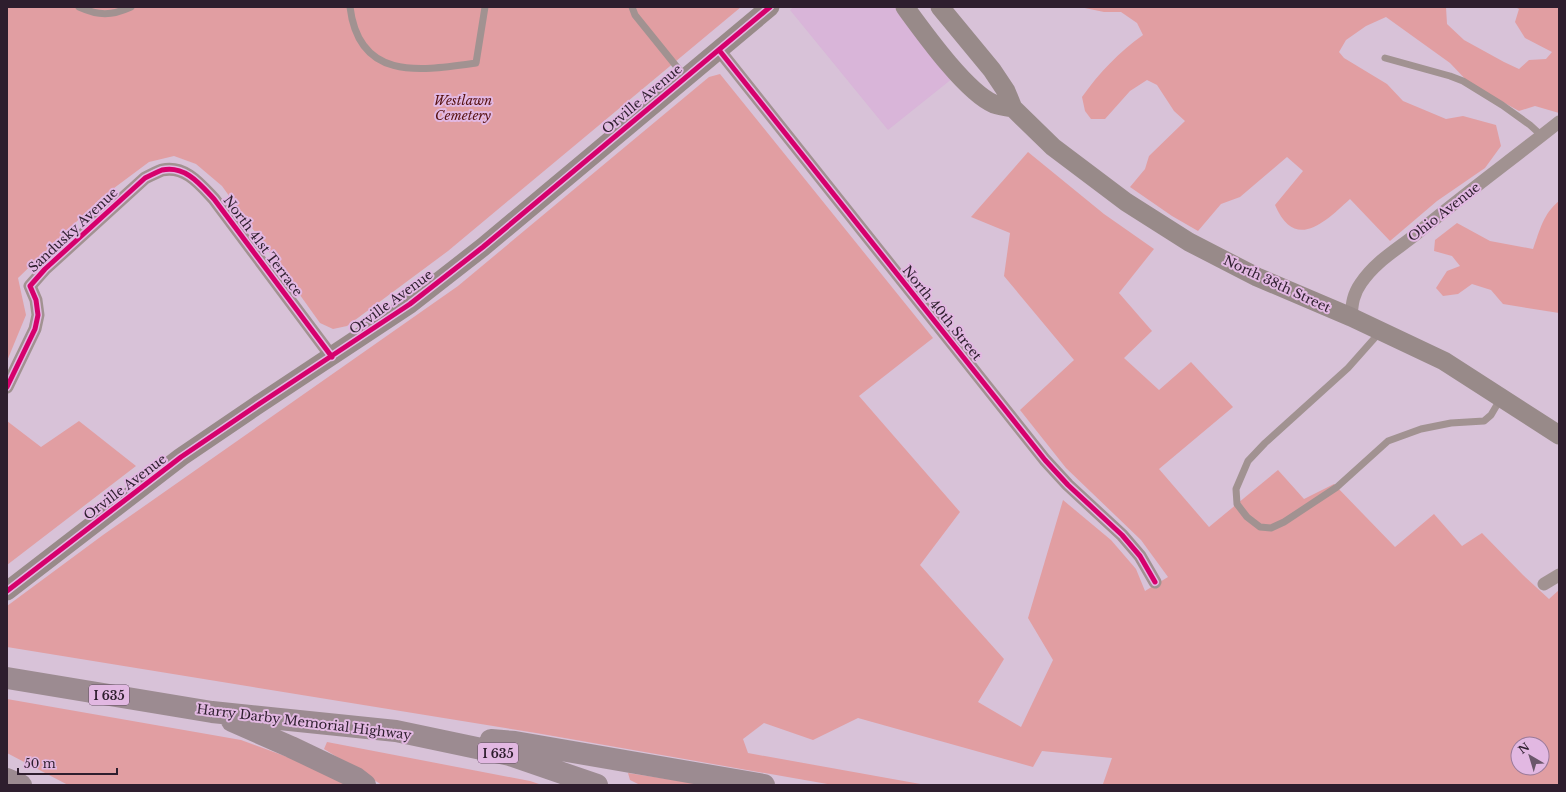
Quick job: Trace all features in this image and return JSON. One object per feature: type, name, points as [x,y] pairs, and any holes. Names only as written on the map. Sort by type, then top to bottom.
[{"type":"highway","name":"Harry Darby Memorial Highway","points":[[7,678],[212,712],[396,731],[510,755],[597,785]]},
{"type":"highway","points":[[212,712],[356,778],[365,785]]},
{"type":"highway","points":[[396,731],[515,742],[764,785]]},
{"type":"highway","points":[[7,779],[21,785]]},
{"type":"street","name":"Orville Avenue","points":[[7,591],[181,458],[256,406],[410,304],[471,256],[770,7]]},
{"type":"street","name":"North 38th Street","points":[[905,7],[952,67],[976,92],[994,104],[1012,108]]},
{"type":"street","name":"North 38th Street","points":[[940,7],[992,70],[1006,91],[1012,108],[1053,147],[1126,202],[1189,242],[1257,277],[1351,317],[1444,361],[1559,435]]},
{"type":"street","name":"North 40th Street","points":[[719,50],[1045,460],[1068,485],[1122,535],[1140,556],[1155,582]]},
{"type":"street","name":"Ohio Avenue","points":[[1351,317],[1352,302],[1355,292],[1361,282],[1381,259],[1413,236],[1559,122]]},
{"type":"street","name":"North 41st Terrace","points":[[162,170],[174,169],[184,172],[197,181],[214,199],[332,357]]},
{"type":"street","name":"Sandusky Avenue","points":[[7,387],[35,329],[38,315],[36,300],[30,286],[45,269],[145,178],[162,170]]},
{"type":"street","points":[[1544,584],[1559,574]]},
{"type":"lane","points":[[79,7],[92,13],[110,14],[131,7]]},
{"type":"lane","points":[[350,7],[351,20],[356,34],[363,46],[372,55],[385,63],[398,68],[414,69],[476,63],[485,7]]},
{"type":"lane","points":[[632,7],[635,15],[685,78]]},
{"type":"lane","points":[[1385,58],[1463,81],[1530,125],[1542,136]]},
{"type":"lane","points":[[1381,332],[1348,368],[1265,443],[1248,461],[1236,489],[1237,504],[1247,517],[1260,527],[1270,528],[1284,522],[1337,487],[1388,442],[1421,429],[1451,423],[1484,421],[1491,415],[1501,398]]},
{"type":"shaded area","points":[[794,7],[898,7],[953,78],[888,130],[790,10]]},
{"type":"green space","name":"Westlawn Cemetery","points":[[7,7],[741,7],[448,251],[347,326],[333,329],[320,323],[222,186],[196,164],[174,156],[149,162],[102,197],[18,278],[26,315],[7,361]]},
{"type":"green space","points":[[1080,7],[1446,7],[1447,24],[1464,40],[1519,69],[1529,60],[1546,59],[1552,52],[1525,38],[1515,22],[1519,9],[1515,7],[1559,7],[1559,113],[1535,106],[1519,111],[1470,84],[1450,63],[1386,17],[1366,26],[1346,40],[1339,52],[1344,58],[1387,84],[1403,101],[1446,119],[1463,116],[1496,125],[1501,146],[1485,168],[1437,201],[1390,241],[1350,199],[1331,216],[1311,228],[1301,230],[1292,227],[1283,219],[1275,205],[1303,171],[1287,157],[1240,197],[1221,204],[1198,231],[1172,216],[1130,187],[1145,169],[1149,156],[1185,121],[1174,111],[1157,85],[1147,80],[1130,91],[1105,119],[1091,119],[1085,111],[1082,97],[1102,71],[1143,35],[1137,23],[1121,12],[1104,12]]},
{"type":"green space","points":[[720,74],[933,338],[859,396],[960,512],[920,565],[1004,659],[978,702],[1021,727],[1053,660],[1028,618],[1063,500],[1111,540],[1136,569],[1145,591],[1168,577],[1141,540],[1066,468],[1020,410],[1074,360],[1004,276],[1010,233],[971,217],[1028,152],[1104,214],[1154,249],[1119,293],[1152,331],[1124,358],[1159,390],[1191,362],[1233,407],[1159,469],[1209,527],[1278,470],[1304,499],[1334,484],[1395,547],[1434,514],[1462,546],[1482,533],[1549,599],[1559,590],[1559,785],[1097,785],[1103,784],[1112,758],[1042,751],[1033,767],[858,718],[813,740],[764,723],[743,739],[748,753],[926,785],[833,785],[536,733],[7,647],[7,606],[103,535],[458,286],[709,77]]},
{"type":"green space","points":[[1559,201],[1559,313],[1503,304],[1491,290],[1472,284],[1458,294],[1443,296],[1436,288],[1447,271],[1460,266],[1452,256],[1434,251],[1435,240],[1457,223],[1490,241],[1533,249],[1540,229],[1549,211]]},
{"type":"green space","points":[[7,421],[41,447],[79,421],[136,466],[7,565]]},
{"type":"green space","points":[[7,699],[241,740],[315,767],[352,785],[68,785],[7,753]]},
{"type":"green space","points":[[327,742],[530,781],[542,785],[382,785],[324,749]]},
{"type":"green space","points":[[628,773],[707,785],[640,785],[630,780]]},
{"type":"cycle path","points":[[7,591],[181,457],[410,304],[483,247],[770,7]]},
{"type":"cycle path","points":[[719,50],[1045,460],[1068,485],[1122,535],[1140,556],[1155,582]]},
{"type":"cycle path","points":[[7,387],[35,329],[38,315],[36,300],[30,286],[45,269],[145,178],[162,170],[170,169],[178,170],[191,177],[214,199],[332,357]]}]
